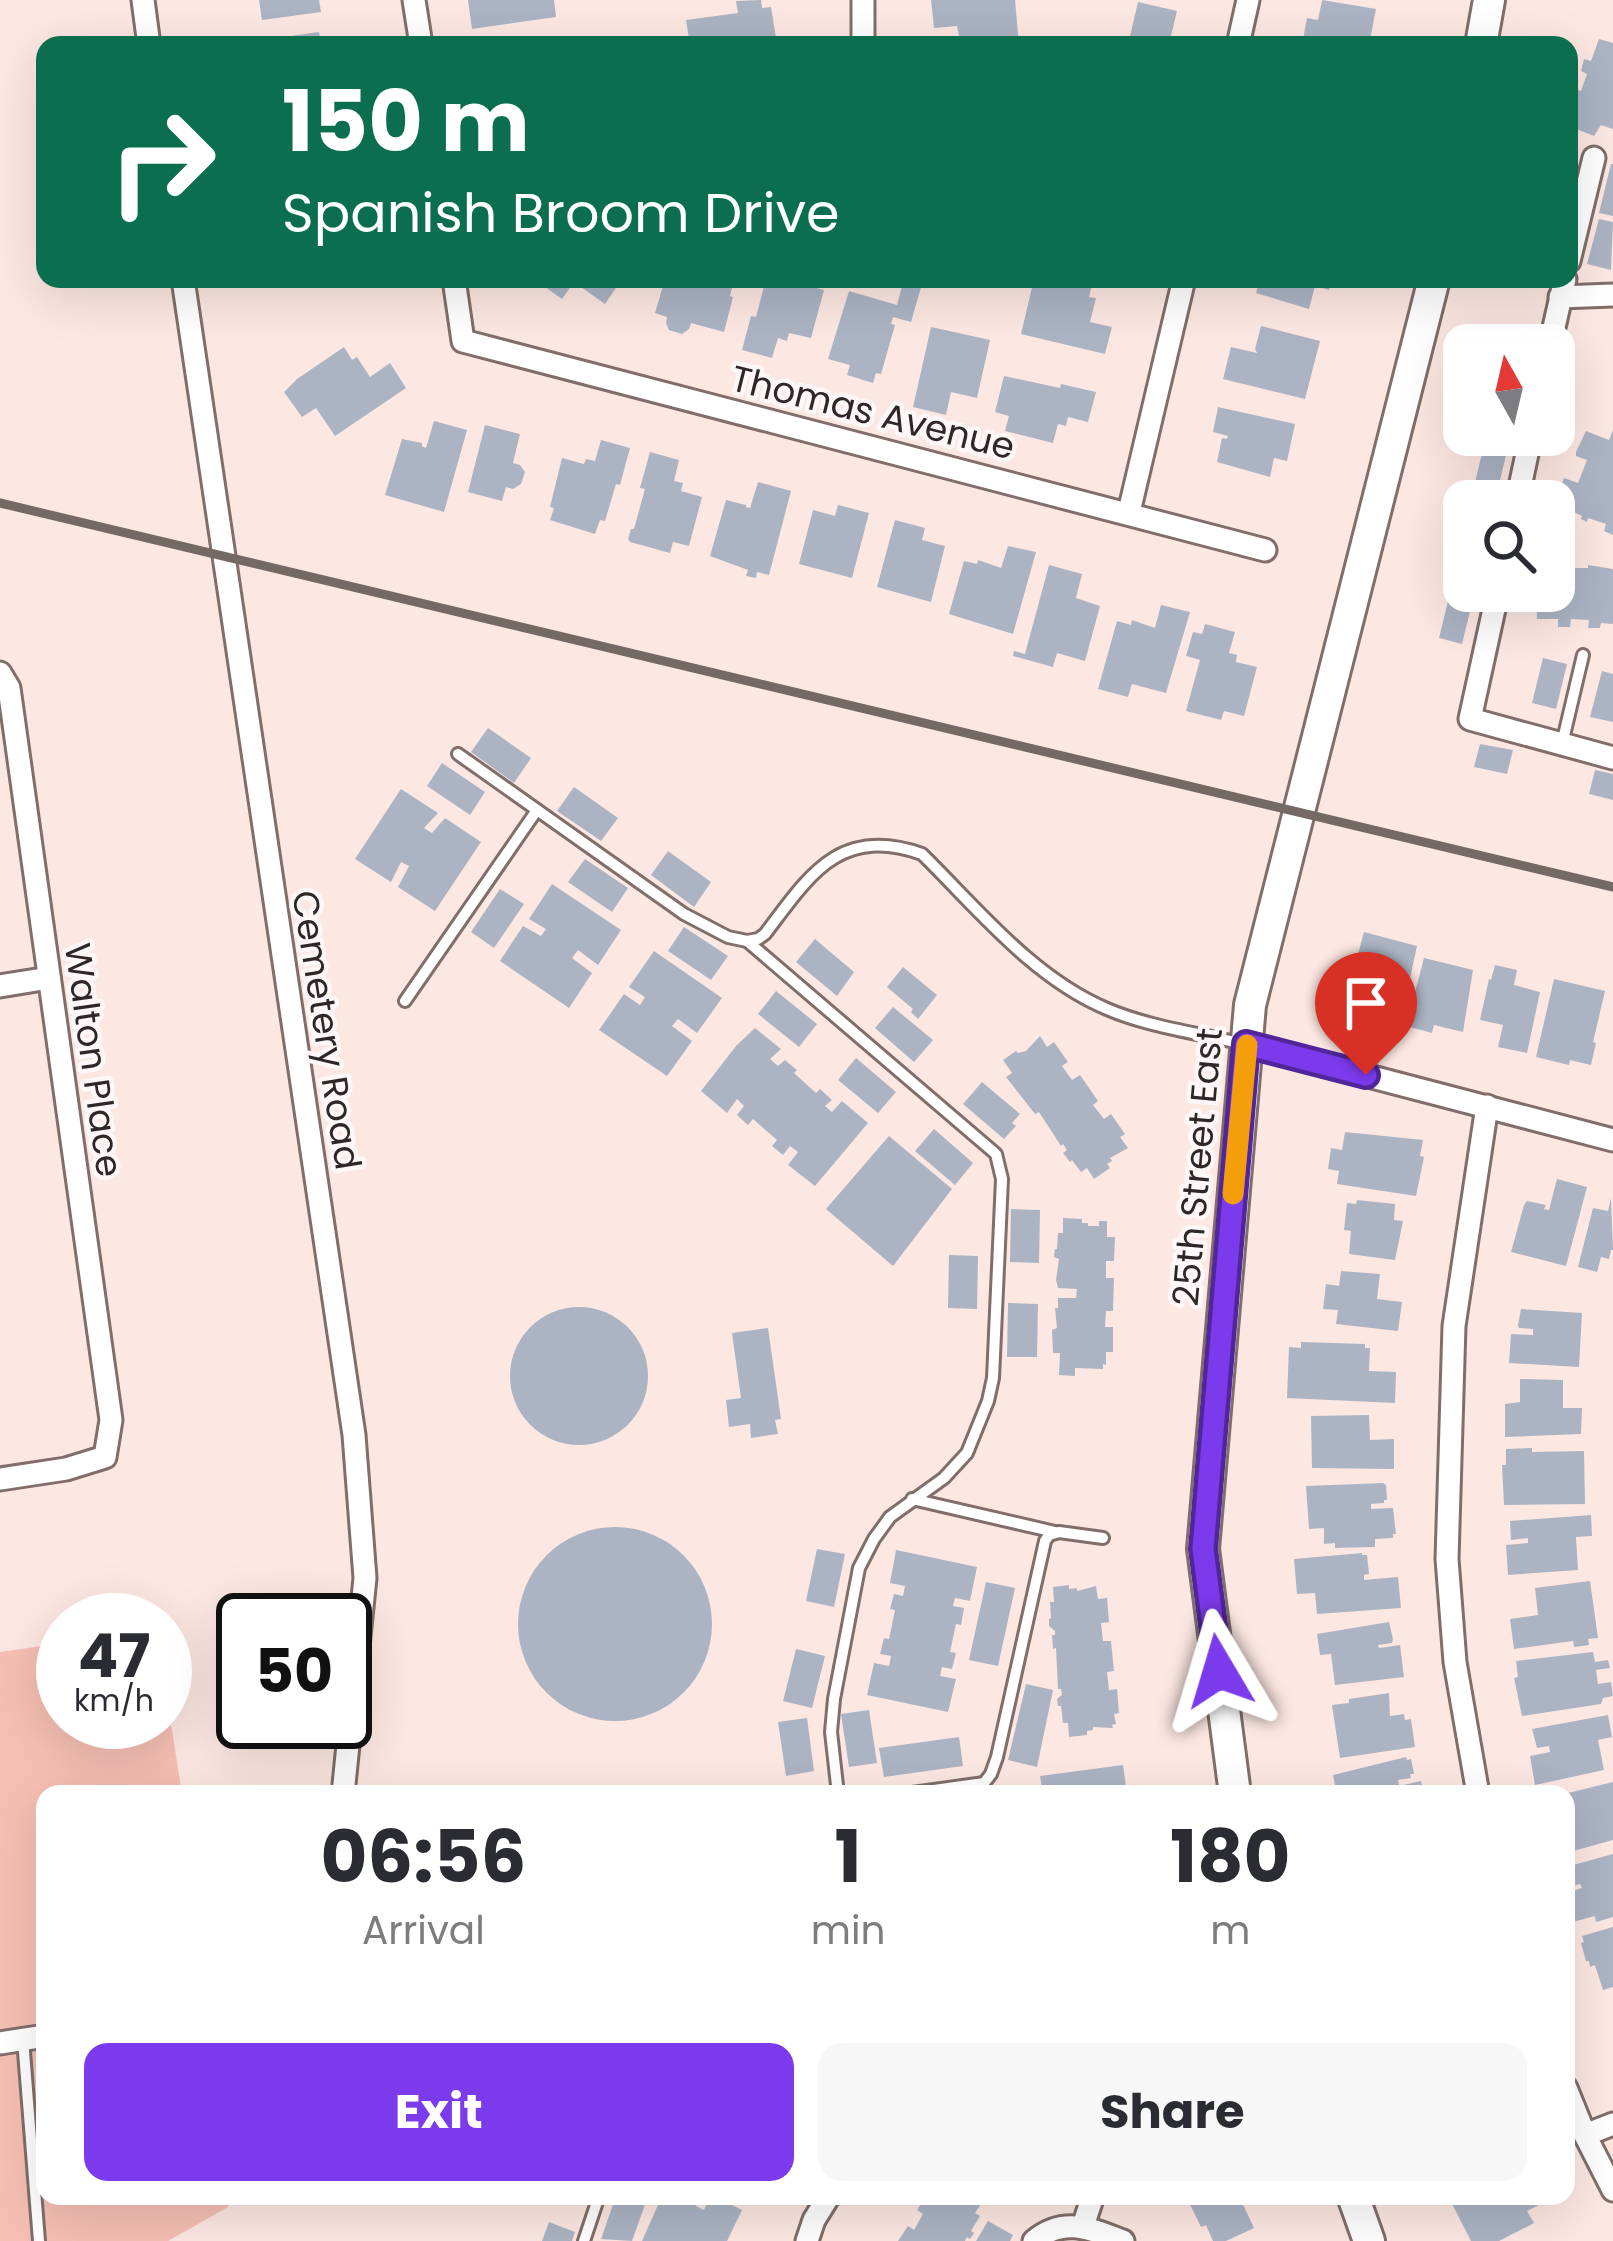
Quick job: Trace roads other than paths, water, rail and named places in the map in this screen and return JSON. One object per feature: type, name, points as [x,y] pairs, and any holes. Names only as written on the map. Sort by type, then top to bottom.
[{"type":"main road","points":[[1482,36],[1490,0]]},
{"type":"main road","name":"25th Street East","points":[[1234,1785],[1203,1549],[1250,1006],[1432,288]]},
{"type":"main road","points":[[1356,2205],[1369,2241]]},
{"type":"street","points":[[142,0],[148,36]]},
{"type":"street","points":[[414,0],[420,36]]},
{"type":"street","points":[[863,0],[863,36]]},
{"type":"street","points":[[1240,36],[1248,0]]},
{"type":"street","points":[[1578,224],[1594,158]]},
{"type":"street","name":"Cemetery Road","points":[[184,288],[354,1435],[365,1578],[344,1785]]},
{"type":"street","name":"Thomas Avenue","points":[[455,288],[464,341],[1264,550]]},
{"type":"street","points":[[1130,512],[1182,288]]},
{"type":"street","points":[[1554,324],[1562,288],[1613,295]]},
{"type":"street","points":[[1493,612],[1470,719],[1613,758]]},
{"type":"street","name":"Walton Place","points":[[0,673],[9,688],[111,1420],[105,1457],[66,1469],[0,1479]]},
{"type":"street","points":[[0,986],[49,978]]},
{"type":"street","points":[[1246,1044],[1613,1140]]},
{"type":"street","points":[[1476,1785],[1454,1662],[1447,1559],[1454,1326],[1486,1106]]},
{"type":"street","points":[[1575,2110],[1613,2190]]},
{"type":"street","points":[[1585,2134],[1613,2124]]},
{"type":"street","points":[[807,2241],[823,2205]]},
{"type":"street","points":[[1083,2226],[1090,2205]]},
{"type":"street","points":[[1034,2241],[1064,2225],[1083,2226],[1124,2241]]},
{"type":"lane","points":[[1562,744],[1583,656]]},
{"type":"lane","points":[[458,754],[684,914],[728,937],[747,940],[765,934],[810,874],[835,857],[880,845],[900,847],[922,854],[1047,975],[1102,1007],[1246,1044]]},
{"type":"lane","points":[[405,1001],[537,810]]},
{"type":"lane","points":[[747,940],[996,1154],[1000,1165],[1002,1203],[988,1401],[967,1453],[944,1478],[890,1517],[859,1568],[830,1732],[837,1785]]},
{"type":"lane","points":[[912,1499],[1103,1538]]},
{"type":"lane","points":[[969,1785],[984,1783],[991,1774],[1046,1541],[1059,1532]]},
{"type":"lane","points":[[23,2039],[36,2203]]},
{"type":"lane","points":[[36,2205],[39,2241]]},
{"type":"lane","points":[[584,2241],[596,2205]]},
{"type":"railway","points":[[0,503],[1613,887]]}]
